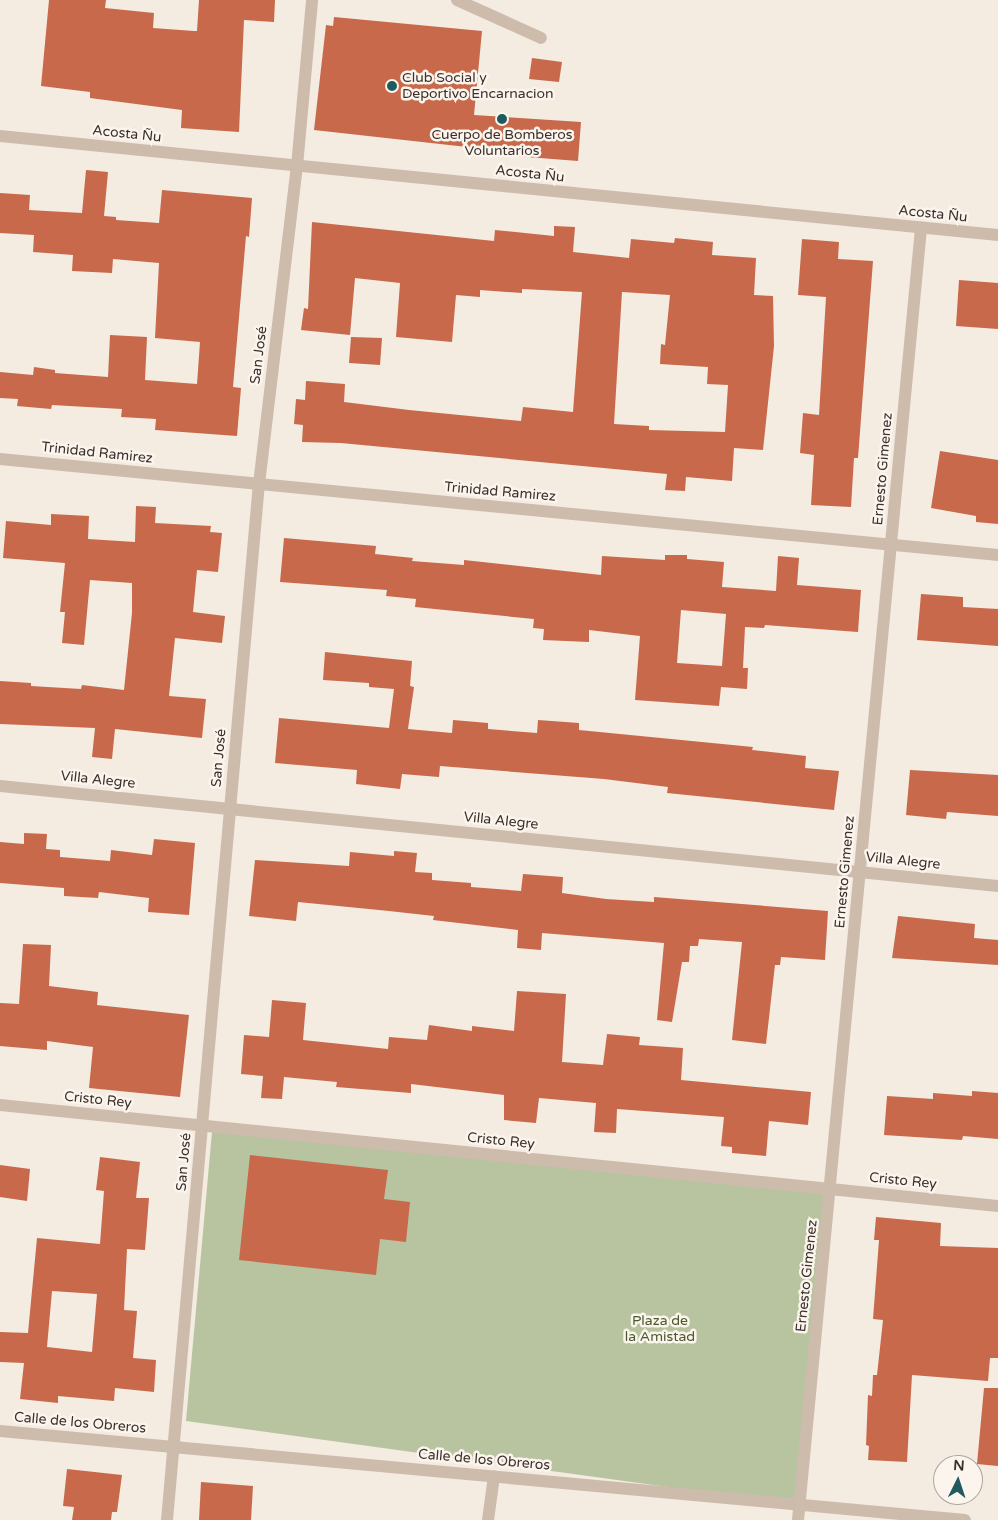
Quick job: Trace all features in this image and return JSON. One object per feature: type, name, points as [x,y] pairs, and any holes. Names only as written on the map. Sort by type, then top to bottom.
[{"type":"street","name":"San José","points":[[167,1520],[259,484],[297,166],[312,0]]},
{"type":"street","points":[[457,0],[475,4],[541,38]]},
{"type":"street","name":"Acosta Ñu","points":[[0,136],[998,235]]},
{"type":"street","name":"Ernesto Gimenez","points":[[798,1520],[921,228]]},
{"type":"street","name":"Trinidad Ramirez","points":[[0,459],[998,555]]},
{"type":"street","name":"Villa Alegre","points":[[0,786],[998,886]]},
{"type":"street","name":"Cristo Rey","points":[[0,1105],[998,1206]]},
{"type":"street","name":"Calle de los Obreros","points":[[0,1431],[965,1520]]},
{"type":"street","points":[[488,1520],[494,1476]]},
{"type":"green space","name":"Plaza de la Amistad","points":[[212,1132],[831,1189],[799,1505],[186,1421]]},
{"type":"building","points":[[49,0],[106,0],[105,8],[154,13],[153,28],[197,31],[199,0],[275,0],[274,22],[244,20],[239,132],[181,128],[182,110],[90,98],[90,92],[41,86]]},
{"type":"building","name":"Club Social y Deportivo Encarnacion","points":[[334,17],[482,31],[474,115],[581,122],[578,161],[476,153],[476,148],[314,130],[326,25],[333,26]]},
{"type":"building","points":[[532,58],[562,62],[559,82],[529,79]]},
{"type":"building","points":[[86,170],[108,172],[104,216],[116,217],[116,220],[159,223],[162,190],[252,198],[249,237],[246,236],[233,387],[241,388],[237,436],[155,430],[156,419],[121,417],[122,409],[52,405],[51,409],[17,406],[18,399],[0,398],[0,372],[33,375],[34,367],[55,370],[55,373],[108,377],[110,335],[147,337],[145,380],[197,384],[200,342],[155,338],[159,263],[113,259],[112,273],[72,271],[73,255],[33,252],[34,235],[0,233],[0,193],[30,195],[29,210],[82,213]]},
{"type":"building","points":[[312,222],[494,241],[495,230],[554,236],[554,226],[575,227],[573,252],[629,258],[631,239],[674,243],[675,238],[713,242],[712,255],[756,258],[754,295],[773,296],[774,346],[763,450],[734,448],[732,481],[686,477],[685,491],[665,490],[667,474],[341,443],[302,442],[303,425],[294,424],[296,399],[305,400],[306,381],[345,384],[344,402],[409,410],[521,421],[523,407],[573,412],[582,292],[522,289],[522,293],[480,290],[480,297],[456,295],[452,342],[396,337],[400,283],[355,278],[350,335],[301,330],[304,308],[308,309]],"holes":[[[622,292],[670,295],[665,345],[661,344],[660,364],[708,367],[707,384],[728,385],[725,432],[649,430],[649,426],[614,424]]]},
{"type":"building","points":[[802,239],[839,242],[838,259],[873,261],[858,458],[854,458],[851,507],[811,505],[814,455],[800,453],[803,413],[819,415],[826,297],[798,295]]},
{"type":"building","points":[[959,280],[998,283],[998,329],[956,326]]},
{"type":"building","points":[[351,337],[382,338],[380,365],[349,363]]},
{"type":"building","points":[[940,451],[998,460],[998,524],[976,522],[976,516],[931,508]]},
{"type":"building","points":[[136,506],[156,507],[155,523],[211,526],[210,532],[222,533],[218,572],[197,570],[193,612],[225,616],[222,643],[175,638],[169,696],[206,699],[202,738],[115,729],[112,759],[92,757],[95,728],[0,724],[0,681],[31,683],[31,686],[81,689],[82,685],[124,690],[132,613],[132,583],[90,580],[84,645],[62,643],[65,612],[60,612],[65,563],[3,558],[6,521],[51,525],[51,514],[89,516],[88,539],[135,542]]},
{"type":"building","points":[[284,538],[376,546],[375,554],[413,558],[412,561],[464,565],[464,560],[601,575],[602,556],[665,560],[665,555],[687,555],[687,559],[724,562],[722,587],[776,591],[778,556],[799,558],[797,585],[861,590],[858,632],[765,625],[764,628],[745,627],[743,668],[748,668],[747,689],[721,687],[719,706],[635,700],[640,636],[589,630],[589,642],[543,640],[544,629],[533,628],[534,619],[415,607],[416,599],[386,596],[387,590],[280,582]],"holes":[[[681,610],[726,614],[722,666],[677,663]]]},
{"type":"building","points":[[921,594],[963,597],[963,607],[998,609],[998,646],[917,640]]},
{"type":"building","points":[[325,652],[412,661],[410,686],[414,687],[408,729],[452,733],[453,720],[488,723],[488,729],[537,733],[538,720],[579,723],[579,730],[753,747],[752,750],[806,756],[805,768],[839,771],[834,810],[667,793],[668,787],[604,779],[440,766],[439,777],[402,774],[400,789],[356,784],[357,770],[275,763],[279,718],[389,728],[394,689],[369,687],[369,683],[323,680]]},
{"type":"building","points":[[910,770],[998,775],[998,816],[947,812],[946,819],[906,815]]},
{"type":"building","points":[[24,833],[47,834],[46,849],[60,850],[60,857],[110,861],[111,850],[152,855],[154,839],[195,843],[189,915],[148,912],[149,898],[99,892],[98,898],[64,896],[64,888],[0,883],[0,842],[24,844]]},
{"type":"building","points":[[394,851],[417,853],[415,872],[432,873],[432,880],[471,883],[471,887],[521,891],[523,874],[563,877],[562,893],[606,899],[654,902],[654,897],[828,911],[825,960],[781,957],[780,965],[775,965],[766,1044],[732,1040],[742,942],[699,939],[698,946],[690,946],[689,962],[682,962],[672,1022],[657,1020],[664,943],[542,933],[541,950],[517,948],[518,930],[433,920],[434,916],[298,902],[296,921],[249,916],[255,860],[349,866],[350,852],[394,856]]},
{"type":"building","points":[[898,916],[975,924],[974,938],[998,940],[998,965],[892,958]]},
{"type":"building","points":[[23,944],[51,945],[49,986],[98,992],[97,1005],[189,1015],[180,1097],[89,1088],[93,1047],[47,1041],[47,1050],[0,1046],[0,1003],[19,1004]]},
{"type":"building","points":[[517,991],[566,994],[562,1062],[603,1065],[607,1034],[640,1037],[639,1045],[683,1048],[681,1080],[811,1092],[808,1125],[769,1121],[766,1156],[732,1153],[732,1147],[721,1146],[724,1117],[617,1109],[616,1133],[594,1132],[596,1103],[539,1098],[536,1123],[504,1120],[504,1095],[411,1084],[411,1093],[336,1087],[337,1082],[284,1077],[282,1099],[261,1098],[263,1076],[241,1074],[244,1035],[269,1037],[272,1000],[306,1003],[303,1040],[388,1049],[389,1037],[427,1040],[429,1025],[472,1031],[472,1026],[514,1031]]},
{"type":"building","points":[[972,1091],[998,1093],[998,1139],[963,1136],[962,1140],[884,1135],[887,1096],[933,1099],[933,1093],[972,1096]]},
{"type":"building","points":[[250,1155],[388,1170],[384,1199],[410,1202],[406,1242],[380,1239],[376,1275],[239,1260]]},
{"type":"building","points":[[100,1157],[140,1162],[136,1198],[149,1198],[145,1250],[127,1249],[124,1310],[137,1311],[133,1358],[156,1360],[154,1392],[115,1388],[114,1401],[58,1396],[58,1403],[20,1399],[24,1363],[0,1362],[0,1332],[28,1333],[37,1238],[100,1244],[104,1191],[96,1190]],"holes":[[[52,1291],[97,1294],[92,1352],[47,1347]]]},
{"type":"building","points":[[0,1165],[30,1169],[27,1201],[0,1197]]},
{"type":"building","points":[[876,1217],[941,1223],[940,1246],[998,1248],[998,1358],[990,1358],[988,1381],[912,1375],[907,1462],[868,1460],[869,1446],[866,1445],[868,1395],[872,1396],[873,1375],[877,1375],[883,1320],[873,1319],[879,1240],[874,1240]]},
{"type":"building","points":[[984,1388],[998,1388],[998,1466],[983,1465],[983,1455],[978,1455]]},
{"type":"building","points":[[67,1469],[122,1475],[117,1512],[112,1512],[111,1520],[72,1520],[74,1507],[63,1506]]},
{"type":"building","points":[[201,1482],[253,1486],[251,1520],[199,1520]]},
{"type":"place","name":"Club Social y Deportivo Encarnacion","points":[[392,86]]},
{"type":"place","name":"Cuerpo de Bomberos Voluntarios","points":[[502,119]]}]
